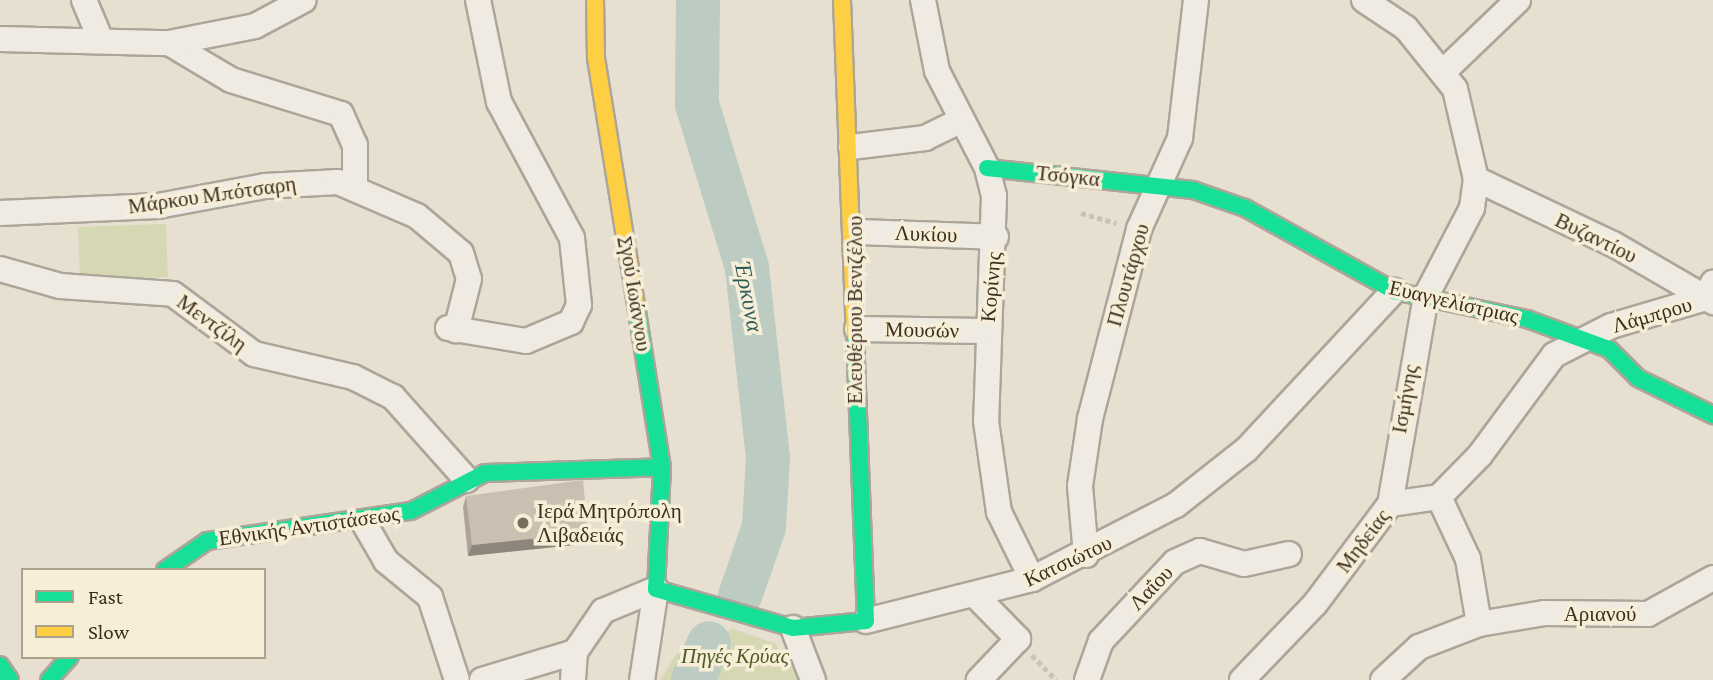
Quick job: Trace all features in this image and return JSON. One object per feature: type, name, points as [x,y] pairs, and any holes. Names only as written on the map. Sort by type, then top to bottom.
[{"type":"main road","name":"Σγού Ιωάννου","points":[[595,0],[596,58],[662,467],[656,589]]},
{"type":"main road","name":"Ελευθέριου Βενιζέλου","points":[[842,0],[856,232],[866,621]]},
{"type":"main road","name":"Τσόγκα","points":[[987,168],[1155,185]]},
{"type":"main road","name":"Ευαγγελίστριας","points":[[1155,185],[1245,208],[1394,291],[1426,296],[1582,338],[1609,349],[1638,379],[1671,398],[1713,415]]},
{"type":"main road","name":"Εθνικής Αντιστάσεως","points":[[168,568],[207,541],[364,523],[411,511],[485,473],[662,467]]},
{"type":"main road","name":"Κατσιώτου","points":[[656,589],[793,628],[866,621]]},
{"type":"main road","points":[[49,680],[68,659]]},
{"type":"main road","points":[[0,665],[10,680]]},
{"type":"street","points":[[84,0],[100,38]]},
{"type":"street","points":[[0,39],[100,38],[169,43],[255,26],[304,0]]},
{"type":"street","name":"Μάρκου Μπότσαρη","points":[[0,213],[158,206],[307,182],[355,186],[417,216],[466,264],[452,329],[526,341],[571,323],[579,305],[572,239],[499,102],[478,0]]},
{"type":"street","name":"Κορίνης","points":[[923,0],[937,71],[960,121],[987,168],[996,237],[987,331],[986,421],[999,512],[1032,579]]},
{"type":"street","name":"Πλουτάρχου","points":[[1086,555],[1080,486],[1090,419],[1139,229],[1155,185],[1180,138],[1196,0]]},
{"type":"street","name":"Ισμήνης","points":[[1364,0],[1406,28],[1443,72],[1467,120],[1476,179],[1472,208],[1426,296],[1390,504]]},
{"type":"street","points":[[1443,72],[1518,0]]},
{"type":"street","points":[[169,43],[231,80],[341,114],[355,145],[355,186]]},
{"type":"street","points":[[851,147],[925,138],[960,121]]},
{"type":"street","name":"Βυζαντίου","points":[[1476,179],[1613,244],[1711,295]]},
{"type":"street","name":"Λυκίου","points":[[856,232],[996,237]]},
{"type":"street","name":"Μεντζίλη","points":[[0,269],[60,286],[173,294],[254,354],[353,377],[393,397],[467,480]]},
{"type":"street","name":"Κατσιώτου","points":[[866,621],[977,597],[1032,579],[1086,555],[1177,505],[1247,449],[1394,291]]},
{"type":"street","name":"Λάμπρου","points":[[1582,338],[1711,295]]},
{"type":"street","name":"Μουσών","points":[[857,329],[987,331]]},
{"type":"street","points":[[1479,624],[1468,559],[1439,497],[1480,454],[1554,355],[1582,338]]},
{"type":"street","name":"Μηδείας","points":[[1242,680],[1315,604],[1390,504],[1439,497]]},
{"type":"street","points":[[364,523],[386,561],[430,597],[457,680]]},
{"type":"street","name":"Λαΐου","points":[[1087,680],[1101,641],[1175,562],[1200,551],[1244,564],[1289,554]]},
{"type":"street","name":"Αριανού","points":[[1383,680],[1419,647],[1479,624],[1545,613],[1648,614],[1713,578]]},
{"type":"street","points":[[573,680],[575,652],[603,611],[656,589]]},
{"type":"street","points":[[642,680],[656,589]]},
{"type":"street","points":[[977,597],[1018,639],[979,680]]},
{"type":"street","points":[[793,628],[813,680]]},
{"type":"street","points":[[482,680],[575,652]]},
{"type":"path","points":[[1081,213],[1139,229]]},
{"type":"path","points":[[1018,639],[1056,680]]},
{"type":"green space","points":[[166,224],[168,277],[80,281],[78,227]]},
{"type":"green space","name":"Πηγές Κρύας","points":[[733,629],[774,643],[806,680],[660,680],[677,653]]},
{"type":"building","name":"Ιερά Μητρόπολη Λιβαδειάς","points":[[583,480],[588,533],[472,545],[466,496]]},
{"type":"waterway","name":"Έρκυνα","points":[[698,0],[697,104],[747,268],[768,457],[764,527],[740,596]]},
{"type":"waterway","name":"Έρκυνα","points":[[693,680],[709,643]]},
{"type":"traffic: fast","points":[[987,168],[1193,190],[1245,208],[1394,291],[1527,319],[1609,349],[1638,378],[1713,415]]},
{"type":"traffic: fast","points":[[635,299],[662,467],[656,589],[793,628],[866,621],[855,334]]},
{"type":"traffic: fast","points":[[168,568],[207,541],[411,511],[485,473],[662,467]]},
{"type":"traffic: fast","points":[[49,680],[68,659]]},
{"type":"traffic: fast","points":[[0,665],[10,680]]},
{"type":"traffic: slow","points":[[595,0],[596,58],[635,299]]},
{"type":"traffic: slow","points":[[842,0],[855,334]]},
{"type":"place","name":"Ιερά Μητρόπολη Λιβαδειάς","points":[[523,523]]}]
